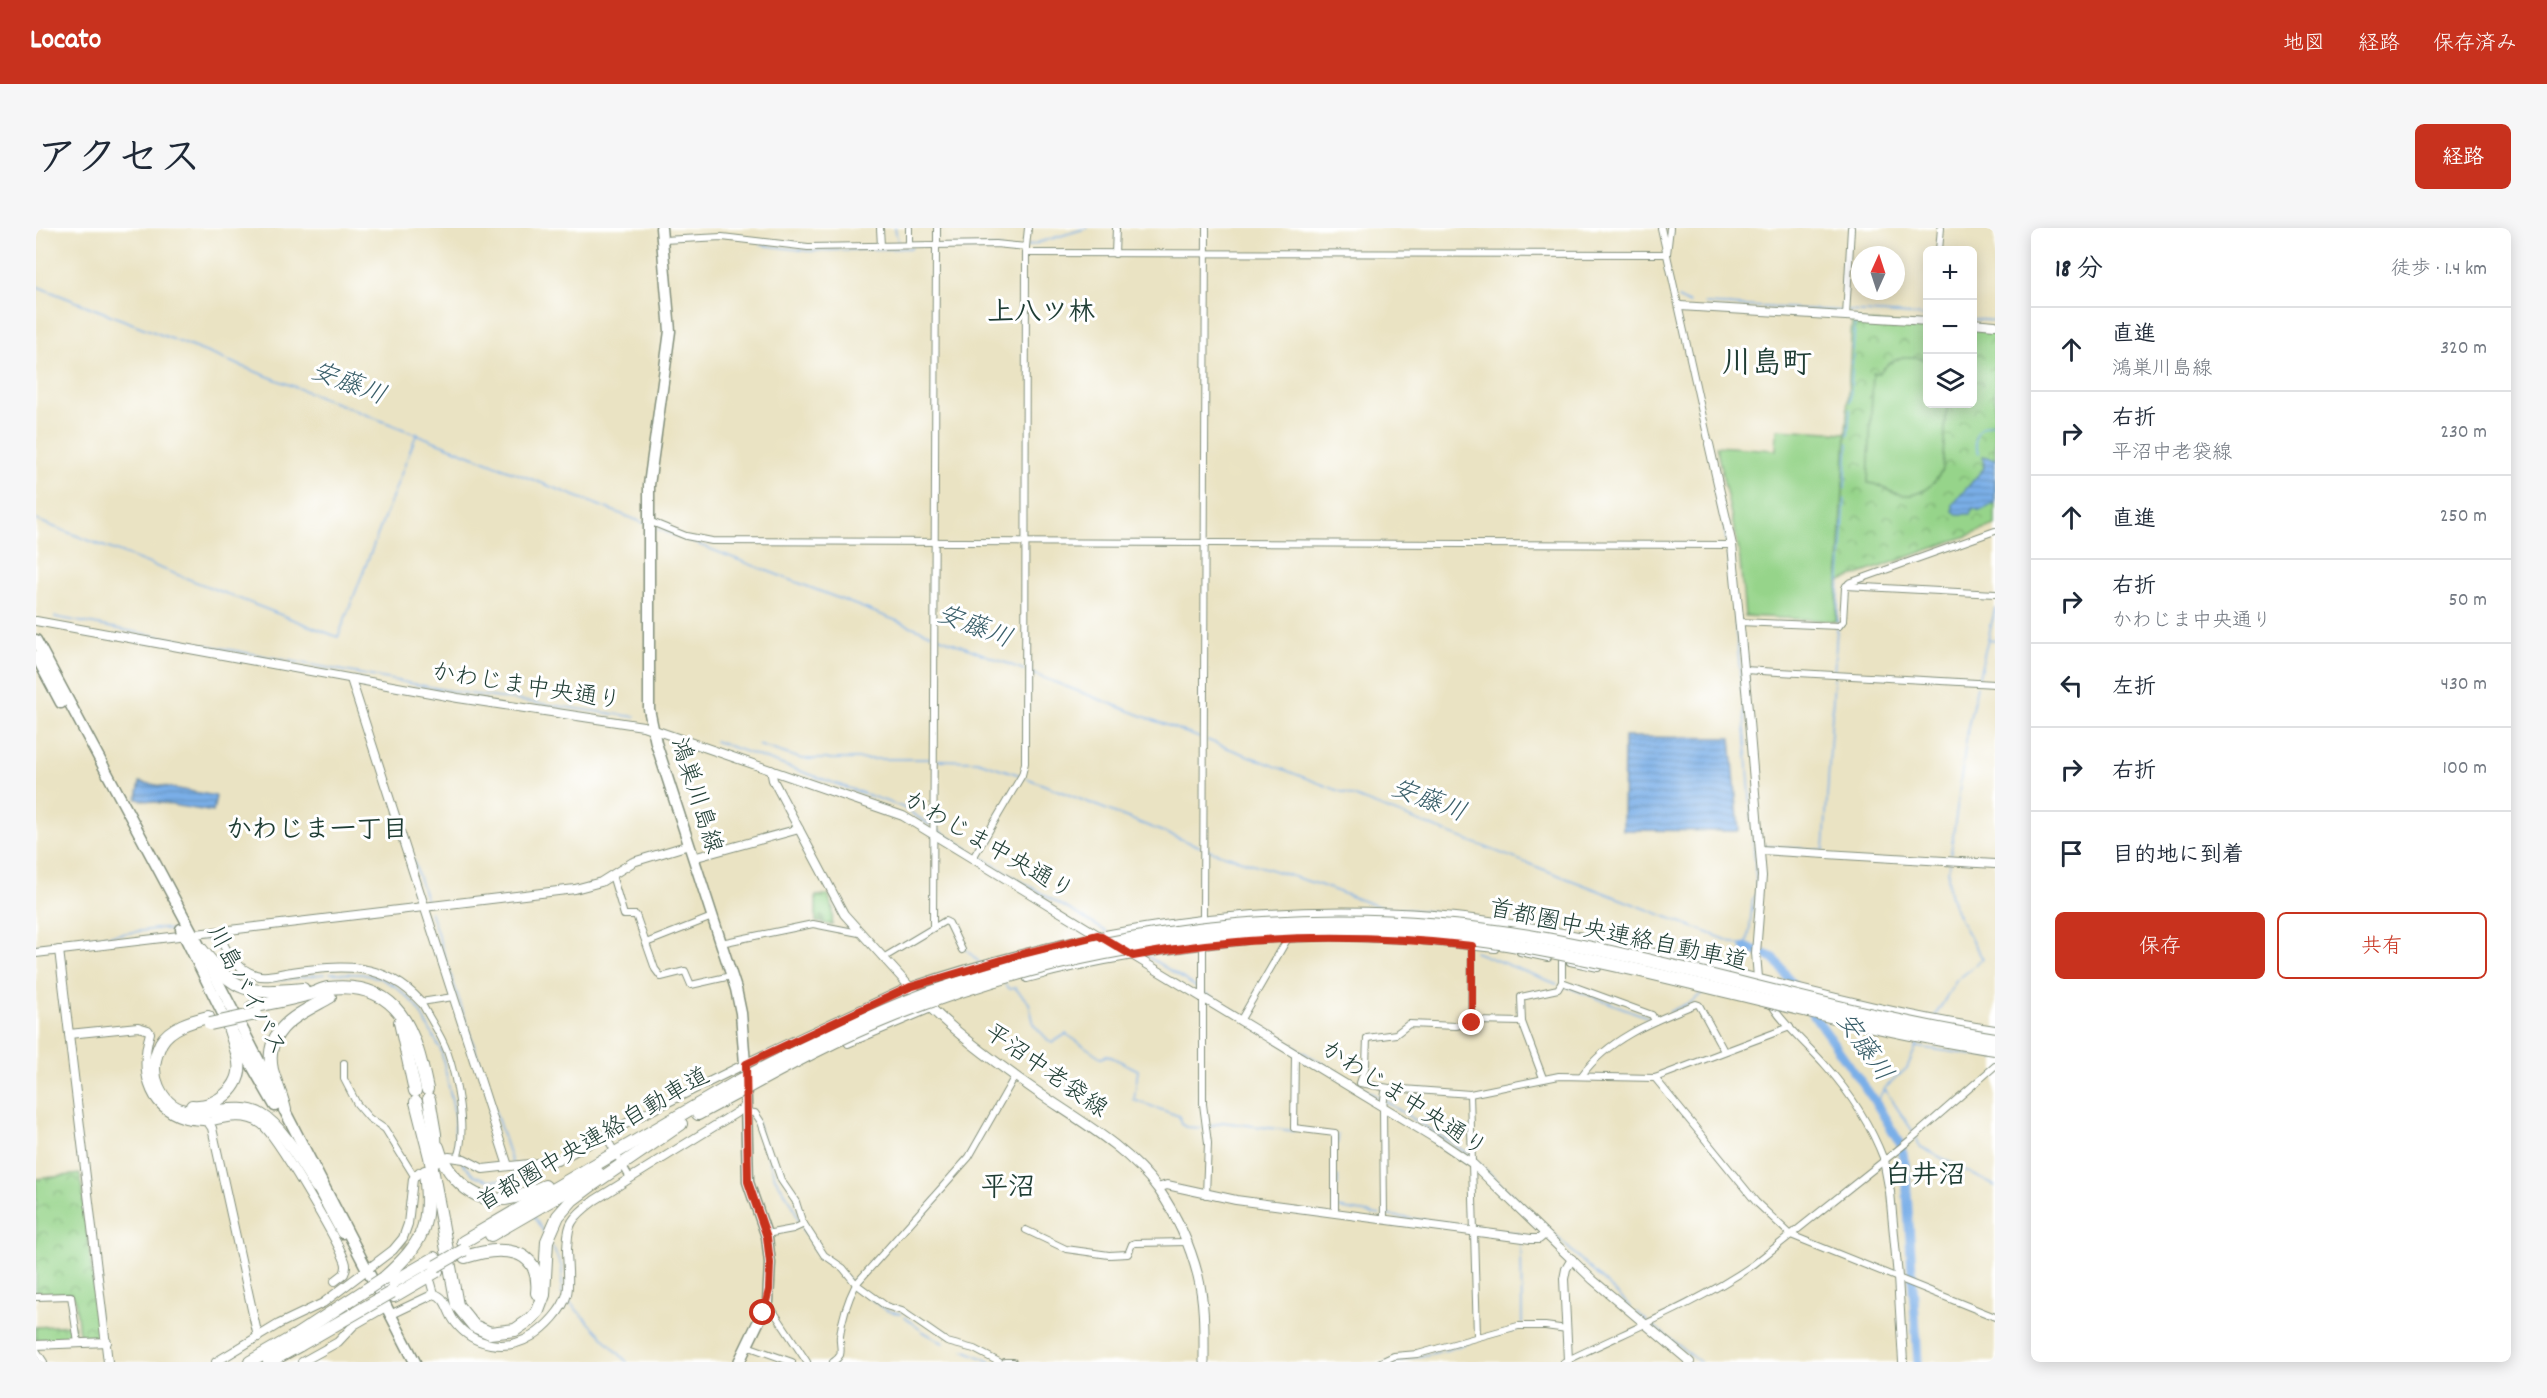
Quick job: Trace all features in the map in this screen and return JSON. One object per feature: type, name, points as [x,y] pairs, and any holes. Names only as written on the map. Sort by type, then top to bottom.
[{"type":"highway","name":"首都圏中央連絡自動車道","points":[[464,1250],[574,1176],[619,1160],[736,1088],[859,1021],[988,973],[1134,938],[1206,928],[1285,922],[1385,922],[1529,936],[1619,954],[1919,1026],[1995,1039]]},
{"type":"highway","name":"首都圏中央連絡自動車道","points":[[529,1208],[619,1160],[681,1124],[736,1088],[892,1016],[1020,973],[1101,954],[1170,942],[1285,932],[1384,933],[1482,940],[1617,965],[1917,1036],[1995,1049]]},
{"type":"highway","points":[[201,949],[231,981],[249,991],[328,993]]},
{"type":"highway","points":[[317,1187],[279,1131],[264,1116],[246,1111],[194,1114],[173,1106],[162,1095],[154,1079],[157,1051],[164,1039],[191,1021],[209,1020],[310,995],[352,988],[377,993],[395,1006],[410,1026],[422,1096],[439,1152],[449,1172],[474,1195],[501,1200],[516,1197],[565,1176],[574,1176]]},
{"type":"highway","points":[[285,1110],[271,1063],[273,1041],[289,1021],[328,993]]},
{"type":"highway","points":[[209,1020],[177,1036],[162,1054],[161,1075],[167,1089],[177,1099],[195,1107],[214,1103],[225,1096],[233,1086],[239,1064],[228,1024]]},
{"type":"highway","points":[[250,1362],[326,1329],[389,1288],[415,1247],[425,1224],[428,1197],[418,1115],[422,1096]]},
{"type":"highway","points":[[418,1115],[430,1157],[452,1290],[457,1305],[474,1326],[490,1333],[507,1332],[522,1326],[538,1311],[544,1295],[548,1238],[558,1216],[619,1160]]},
{"type":"highway","points":[[269,1362],[297,1340],[389,1288],[436,1265],[464,1250],[504,1249],[525,1258],[533,1268],[537,1288],[534,1305],[528,1314],[515,1323],[505,1326],[487,1325],[470,1314],[464,1306],[458,1290],[446,1220],[435,1156],[435,1134]]},
{"type":"main road","name":"鴻巣川島線","points":[[661,228],[670,331],[651,461],[649,709],[652,730],[732,976],[741,1013],[746,1064],[748,1182],[766,1234],[770,1263],[768,1302],[739,1362]]},
{"type":"main road","name":"川島バイパス","points":[[36,640],[189,935],[228,1024],[317,1187],[392,1314],[415,1362]]},
{"type":"main road","name":"川島バイパス","points":[[36,657],[189,935],[201,949],[366,1270],[381,1309],[408,1362]]},
{"type":"main road","name":"平沼中老袋線","points":[[910,987],[963,1038],[1105,1138],[1131,1160],[1158,1188],[1187,1242],[1202,1295],[1204,1362]]},
{"type":"main road","points":[[746,1064],[910,987]]},
{"type":"street","points":[[880,228],[881,246]]},
{"type":"street","points":[[909,228],[909,245]]},
{"type":"street","points":[[933,927],[936,245],[938,228]]},
{"type":"street","points":[[973,858],[1022,775],[1025,763],[1026,250],[1028,228]]},
{"type":"street","points":[[1115,254],[1116,228]]},
{"type":"street","points":[[1203,918],[1206,228]]},
{"type":"street","points":[[1661,228],[1732,545],[1760,850],[1762,888],[1756,953],[1758,978],[1762,990],[1777,1014],[1836,1078],[1874,1135],[1884,1160],[1890,1192],[1898,1277],[1902,1362]]},
{"type":"street","points":[[1667,254],[1670,228]]},
{"type":"street","points":[[1846,316],[1851,228]]},
{"type":"street","points":[[1940,246],[1941,228]]},
{"type":"street","points":[[663,240],[699,237],[808,247],[1006,244],[1026,250],[1115,254],[1667,254]]},
{"type":"street","points":[[1680,306],[1923,321]]},
{"type":"street","points":[[1977,323],[1995,325]]},
{"type":"street","points":[[649,521],[705,541],[1732,545]]},
{"type":"street","points":[[1846,585],[1995,531]]},
{"type":"street","points":[[1739,622],[1839,626],[1843,621],[1846,585]]},
{"type":"street","points":[[1846,585],[1995,594]]},
{"type":"street","name":"かわじま中央通り","points":[[36,621],[468,700],[592,717],[652,730],[903,816],[1295,1054],[1384,1103],[1472,1159],[1545,1234],[1644,1325],[1690,1362]]},
{"type":"street","points":[[1744,670],[1995,684]]},
{"type":"street","points":[[351,679],[453,997],[512,1166]]},
{"type":"street","points":[[771,770],[773,780],[844,914],[910,987],[1022,954],[1098,935],[1203,918],[1302,911],[1382,911],[1470,919],[1561,933],[1920,1017],[1995,1030]]},
{"type":"street","points":[[693,858],[799,829]]},
{"type":"street","points":[[36,953],[576,889],[590,886],[612,876],[633,861],[689,845]]},
{"type":"street","points":[[1760,850],[1995,864]]},
{"type":"street","points":[[612,876],[624,915],[636,915],[655,969],[661,977],[685,971],[691,984],[732,976]]},
{"type":"street","points":[[1240,1021],[1302,911]]},
{"type":"street","points":[[646,943],[712,917]]},
{"type":"street","points":[[1470,919],[1472,1023]]},
{"type":"street","points":[[883,958],[933,927],[947,921],[962,950]]},
{"type":"street","points":[[721,943],[813,924],[860,933]]},
{"type":"street","points":[[218,932],[227,954],[240,967],[254,975],[269,976],[342,967],[365,969],[390,976],[411,992],[421,1002],[448,1054],[461,1120],[461,1144],[457,1157],[483,1169],[557,1161],[746,1064]]},
{"type":"street","points":[[1543,1078],[1522,1022],[1521,997],[1558,989],[1562,982],[1561,933]]},
{"type":"street","points":[[1022,954],[1027,979],[1073,966],[1203,945],[1287,938],[1417,940],[1562,960],[1652,980]]},
{"type":"street","points":[[1203,945],[1203,1104],[1208,1143],[1206,1195]]},
{"type":"street","points":[[59,950],[108,1362]]},
{"type":"street","points":[[1562,982],[1652,1015],[1655,1021]]},
{"type":"street","points":[[421,1002],[453,997]]},
{"type":"street","points":[[1582,1075],[1608,1048],[1642,1025],[1696,1004],[1699,1005],[1724,1051]]},
{"type":"street","points":[[837,1020],[848,1044],[931,1009]]},
{"type":"street","points":[[1522,1022],[1472,1023],[1456,1026],[1409,1024],[1396,1034],[1367,1038],[1366,1065],[1360,1083],[1389,1088],[1470,1094],[1543,1078],[1582,1075],[1655,1078],[1790,1027]]},
{"type":"street","points":[[69,1034],[138,1027],[148,1029],[150,1033],[145,1072],[153,1096],[166,1111],[177,1116],[208,1122],[251,1118],[268,1129],[315,1205],[346,1263],[344,1274],[335,1281]]},
{"type":"street","points":[[1295,1054],[1294,1128],[1335,1133],[1335,1213]]},
{"type":"street","points":[[216,1362],[323,1303],[401,1243],[408,1224],[417,1174],[385,1129],[369,1118],[357,1104],[344,1079],[344,1063]]},
{"type":"street","points":[[1572,1259],[1566,1269],[1564,1279],[1568,1329],[1566,1361],[1644,1325],[1734,1278],[1910,1140],[1995,1066]]},
{"type":"street","points":[[833,1362],[839,1358],[841,1352],[840,1337],[843,1319],[856,1284],[969,1157],[1014,1076]]},
{"type":"street","points":[[1655,1078],[1756,1202],[1791,1235],[1995,1317]]},
{"type":"street","points":[[1384,1219],[1384,1103],[1385,1092],[1389,1088]]},
{"type":"street","points":[[1470,1094],[1477,1336]]},
{"type":"street","points":[[431,1283],[434,1294],[444,1299],[456,1324],[473,1338],[499,1346],[515,1344],[531,1337],[553,1316],[567,1293],[568,1234],[572,1221],[586,1207],[630,1178],[747,1109],[755,1113],[761,1122],[774,1165],[796,1202],[802,1225],[824,1255],[843,1268],[856,1284],[886,1306],[902,1311],[946,1342],[974,1349],[999,1362]]},
{"type":"street","points":[[208,1122],[212,1128],[258,1337]]},
{"type":"street","points":[[605,1135],[630,1178]]},
{"type":"street","points":[[1158,1188],[1167,1185],[1206,1195],[1531,1239],[1539,1239],[1545,1234]]},
{"type":"street","points":[[766,1234],[802,1225]]},
{"type":"street","points":[[1026,1230],[1066,1249],[1109,1255],[1128,1254],[1135,1243],[1187,1242]]},
{"type":"street","points":[[392,1314],[434,1294]]},
{"type":"street","points":[[36,1297],[71,1296],[78,1343]]},
{"type":"street","points":[[768,1302],[807,1362]]},
{"type":"street","points":[[302,1362],[338,1342],[354,1325],[381,1309]]},
{"type":"street","points":[[1381,1362],[1394,1356],[1418,1354],[1477,1336],[1528,1325],[1568,1329]]},
{"type":"street","points":[[36,1345],[107,1342]]},
{"type":"street","points":[[747,1346],[792,1362]]},
{"type":"street","points":[[36,1350],[44,1362]]},
{"type":"street","points":[[1005,1362],[1012,1362]]},
{"type":"green space","points":[[1852,321],[1923,326],[1923,408],[1977,408],[1977,328],[1995,329],[1995,526],[1838,582]]},
{"type":"green space","points":[[1902,357],[1923,360],[1923,408],[1947,408],[1942,469],[1929,487],[1910,495],[1895,493],[1868,483],[1873,373],[1879,373],[1888,364]]},
{"type":"green space","points":[[1777,429],[1846,433],[1836,621],[1745,616],[1739,551],[1716,446],[1776,450]]},
{"type":"green space","points":[[828,895],[833,909],[832,925],[816,922],[816,896]]},
{"type":"green space","points":[[80,1174],[100,1336],[98,1338],[82,1338],[79,1333],[75,1298],[70,1293],[36,1294],[36,1179]]},
{"type":"green space","points":[[74,1325],[74,1338],[36,1340],[36,1327]]},
{"type":"water","points":[[1983,456],[1995,459],[1995,503],[1980,511],[1973,508],[1970,514],[1957,514],[1953,511],[1953,504],[1984,468]]},
{"type":"water","points":[[1624,737],[1731,738],[1739,831],[1623,830]]},
{"type":"water","points":[[140,782],[216,796],[213,812],[137,799]]},
{"type":"waterway","points":[[895,228],[898,242]]},
{"type":"waterway","points":[[1027,246],[1087,228]]},
{"type":"waterway","points":[[761,245],[809,251],[912,248]]},
{"type":"waterway","points":[[958,248],[1002,248]]},
{"type":"waterway","name":"安藤川","points":[[36,286],[644,523]]},
{"type":"waterway","points":[[1678,298],[1690,304]]},
{"type":"waterway","points":[[1704,304],[1843,311]]},
{"type":"waterway","points":[[1848,311],[1923,316]]},
{"type":"waterway","points":[[1850,402],[1855,319]]},
{"type":"waterway","points":[[1977,319],[1995,321]]},
{"type":"waterway","points":[[1848,435],[1850,409]]},
{"type":"waterway","points":[[1979,453],[1975,442],[1977,433],[1984,426],[1995,423]]},
{"type":"waterway","points":[[36,520],[338,637],[417,433]]},
{"type":"waterway","points":[[1845,489],[1848,443]]},
{"type":"waterway","points":[[1837,623],[1845,499]]},
{"type":"waterway","points":[[1724,526],[1727,542]]},
{"type":"waterway","name":"安藤川","points":[[653,527],[931,634]]},
{"type":"waterway","points":[[1728,546],[1744,713],[1757,893],[1753,898],[1746,947],[1739,963],[1733,969]]},
{"type":"waterway","points":[[1978,681],[1995,609]]},
{"type":"waterway","points":[[55,617],[457,692],[636,717]]},
{"type":"waterway","points":[[1834,674],[1837,628]]},
{"type":"waterway","name":"安藤川","points":[[936,636],[1024,670]]},
{"type":"waterway","points":[[1988,639],[1995,640]]},
{"type":"waterway","name":"安藤川","points":[[1028,672],[1200,738]]},
{"type":"waterway","points":[[1763,846],[1824,850],[1834,679]]},
{"type":"waterway","points":[[1950,859],[1968,727],[1977,686]]},
{"type":"waterway","name":"安藤川","points":[[1207,740],[1745,947]]},
{"type":"waterway","points":[[715,741],[902,807],[930,825]]},
{"type":"waterway","points":[[758,745],[802,759],[932,759]]},
{"type":"waterway","points":[[937,760],[977,761],[1020,775]]},
{"type":"waterway","points":[[1024,777],[1201,847]]},
{"type":"waterway","points":[[936,829],[973,852]]},
{"type":"waterway","points":[[1205,849],[1320,885],[1380,907],[1433,912]]},
{"type":"waterway","points":[[977,855],[1107,932]]},
{"type":"waterway","points":[[413,859],[427,903]]},
{"type":"waterway","points":[[1935,1016],[1956,981],[1983,959],[1952,902],[1948,877],[1949,863]]},
{"type":"waterway","points":[[430,911],[512,1163]]},
{"type":"waterway","points":[[36,946],[162,928],[178,933]]},
{"type":"waterway","points":[[200,938],[214,942],[225,959],[237,971],[249,978],[275,981],[325,974]]},
{"type":"waterway","name":"安藤川","points":[[1745,947],[1774,958],[1798,992]]},
{"type":"waterway","points":[[965,948],[979,962]]},
{"type":"waterway","points":[[1475,952],[1557,984]]},
{"type":"waterway","points":[[1147,956],[1201,990]]},
{"type":"waterway","points":[[330,973],[362,974],[380,978],[395,986],[416,1005],[441,1050],[454,1111],[456,1152]]},
{"type":"waterway","points":[[1005,985],[1010,989],[1015,988],[1029,1003],[1034,1025],[1049,1041],[1052,1043],[1066,1034],[1102,1058],[1107,1055],[1138,1070],[1134,1100],[1179,1116],[1181,1124],[1186,1127],[1203,1128]]},
{"type":"waterway","points":[[1562,985],[1650,1018]]},
{"type":"waterway","points":[[1669,1012],[1693,1001],[1703,992]]},
{"type":"waterway","points":[[1205,993],[1242,1016]]},
{"type":"waterway","name":"安藤川","points":[[1811,1011],[1876,1103],[1901,1145],[1905,1162],[1918,1362]]},
{"type":"waterway","points":[[1246,1018],[1381,1099]]},
{"type":"waterway","points":[[1876,1103],[1884,1089],[1907,1068],[1919,1040]]},
{"type":"waterway","points":[[1917,1047],[1995,1058]]},
{"type":"waterway","points":[[1885,1090],[1914,1133]]},
{"type":"waterway","points":[[1385,1101],[1470,1155]]},
{"type":"waterway","points":[[757,1122],[775,1178],[792,1203],[799,1221]]},
{"type":"waterway","points":[[1208,1127],[1222,1122],[1294,1131]]},
{"type":"waterway","points":[[1338,1135],[1338,1144]]},
{"type":"waterway","points":[[1916,1137],[1919,1146],[1995,1186]]},
{"type":"waterway","points":[[1473,1158],[1631,1307]]},
{"type":"waterway","points":[[461,1161],[474,1175],[487,1180],[512,1180]]},
{"type":"waterway","points":[[514,1170],[513,1181],[518,1191]]},
{"type":"waterway","points":[[1338,1176],[1338,1186]]},
{"type":"waterway","points":[[1338,1208],[1380,1215]]},
{"type":"waterway","points":[[533,1215],[545,1234]]},
{"type":"waterway","points":[[1385,1215],[1473,1227]]},
{"type":"waterway","points":[[802,1228],[821,1257],[833,1265]]},
{"type":"waterway","points":[[1477,1228],[1520,1234]]},
{"type":"waterway","points":[[1521,1241],[1522,1323]]},
{"type":"waterway","points":[[552,1246],[562,1267],[562,1295]]},
{"type":"waterway","points":[[847,1278],[852,1287]]},
{"type":"waterway","points":[[866,1295],[885,1310],[901,1314]]},
{"type":"waterway","points":[[568,1301],[627,1362]]},
{"type":"waterway","points":[[1637,1312],[1647,1321]]},
{"type":"waterway","points":[[905,1317],[922,1331],[943,1343]]},
{"type":"waterway","points":[[1651,1324],[1700,1362]]},
{"type":"waterway","points":[[1507,1332],[1519,1329]]},
{"type":"waterway","points":[[1392,1362],[1443,1351],[1470,1342]]},
{"type":"waterway","points":[[964,1350],[991,1362]]},
{"type":"waterway","points":[[36,1357],[39,1362]]},
{"type":"tunnel","points":[[402,1244],[422,1269]]},
{"type":"district","name":"上八ツ林","points":[[1041,314]]},
{"type":"district","name":"川島町","points":[[1767,366]]},
{"type":"district","name":"かわじま一丁目","points":[[317,831]]},
{"type":"district","name":"白井沼","points":[[1925,1177]]},
{"type":"district","name":"平沼","points":[[1008,1189]]},
{"type":"route","points":[[763,1313],[768,1302],[770,1263],[767,1237],[748,1182],[746,1064],[910,987],[935,978],[1098,935],[1133,956],[1248,940],[1336,937],[1417,940],[1472,946],[1472,1023]]}]
